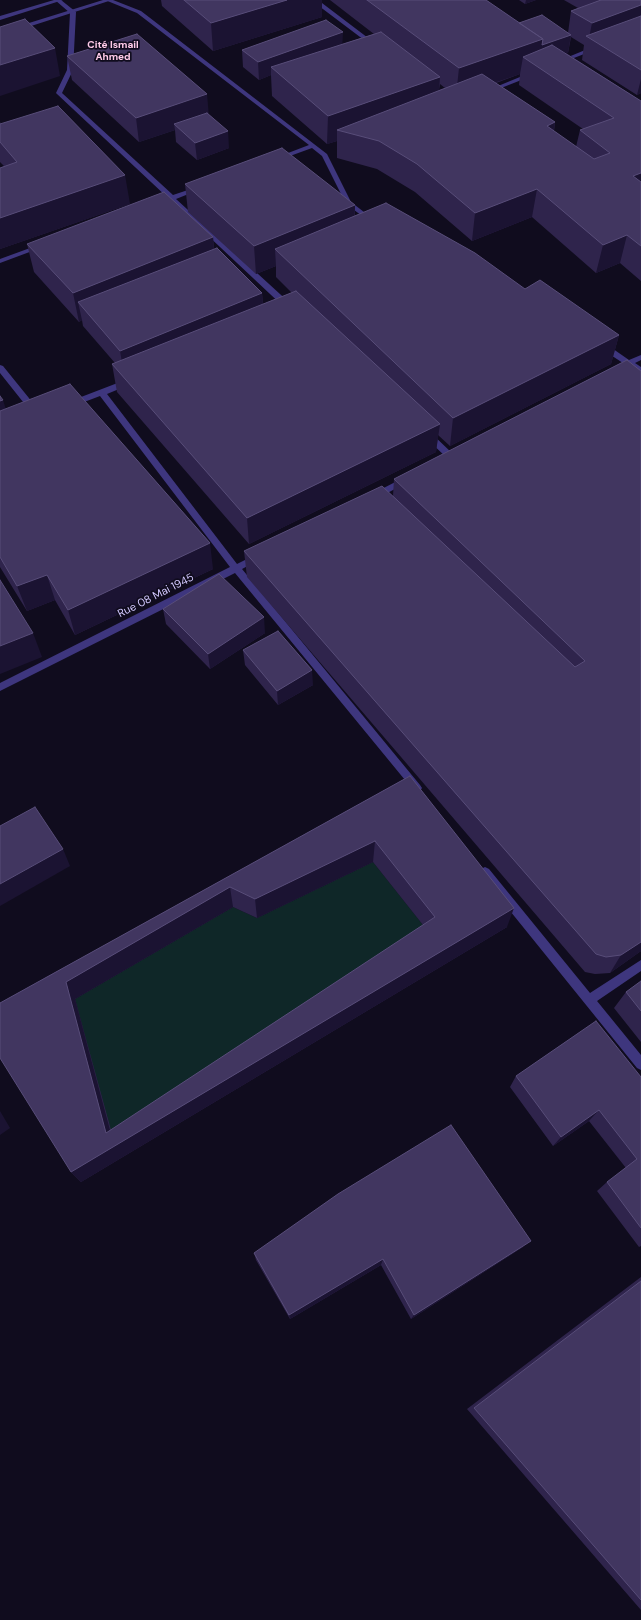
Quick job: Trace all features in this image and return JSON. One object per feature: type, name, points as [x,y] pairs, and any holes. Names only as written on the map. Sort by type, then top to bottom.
[{"type":"street","points":[[0,18],[59,0],[73,12]]},
{"type":"street","points":[[0,34],[109,0],[139,12],[313,146],[329,155],[348,203],[366,217],[379,224]]},
{"type":"street","points":[[314,0],[378,48]]},
{"type":"street","points":[[73,12],[70,70],[59,93],[294,311],[287,314]]},
{"type":"street","points":[[555,64],[605,44]]},
{"type":"street","points":[[483,93],[540,70]]},
{"type":"street","points":[[269,162],[313,146]]},
{"type":"street","points":[[165,201],[210,184]]},
{"type":"street","points":[[0,261],[45,245]]},
{"type":"street","points":[[595,341],[641,371]]},
{"type":"street","points":[[608,374],[641,357]]},
{"type":"street","points":[[0,368],[38,416]]},
{"type":"street","points":[[59,408],[102,393],[138,378]]},
{"type":"street","points":[[102,393],[236,568],[423,796]]},
{"type":"street","points":[[421,430],[450,456]]},
{"type":"street","points":[[367,500],[416,474]]},
{"type":"street","name":"Rue 08 Mai 1945","points":[[0,687],[264,554]]},
{"type":"street","points":[[479,864],[590,999],[641,1064]]},
{"type":"street","points":[[590,999],[641,965]]},
{"type":"green space","points":[[373,862],[431,935],[114,1145],[75,999],[233,907],[257,918]]},
{"type":"building","points":[[184,0],[287,0],[211,23]]},
{"type":"building","points":[[367,0],[486,0],[543,39],[459,68]]},
{"type":"building","points":[[601,0],[641,0],[641,5],[592,23],[571,11]]},
{"type":"building","points":[[542,15],[571,35],[542,45],[543,39],[519,23]]},
{"type":"building","points":[[641,16],[641,70],[586,36]]},
{"type":"building","points":[[25,19],[55,48],[0,65],[0,27]]},
{"type":"building","points":[[326,20],[343,32],[258,62],[242,50]]},
{"type":"building","points":[[381,32],[440,77],[328,116],[271,67]]},
{"type":"building","points":[[137,34],[207,94],[136,118],[67,56]]},
{"type":"building","points":[[552,45],[641,101],[641,173],[633,176],[641,182],[641,246],[627,235],[603,245],[537,189],[475,213],[417,164],[379,141],[337,130],[482,74],[555,122],[547,126],[594,159],[610,153],[580,130],[614,118],[523,57]]},
{"type":"building","points":[[58,106],[125,175],[0,218],[0,168],[17,162],[0,142],[0,124]]},
{"type":"building","points":[[207,113],[228,131],[195,143],[174,124]]},
{"type":"building","points":[[282,148],[355,205],[254,246],[185,184]]},
{"type":"building","points":[[164,192],[213,237],[73,293],[27,244]]},
{"type":"building","points":[[386,203],[475,253],[525,289],[540,280],[619,335],[453,418],[275,249]]},
{"type":"building","points":[[217,248],[262,293],[120,351],[78,302]]},
{"type":"building","points":[[296,291],[440,424],[247,518],[112,364]]},
{"type":"building","points":[[627,360],[641,371],[641,942],[621,955],[606,957],[596,954],[244,551],[382,486],[575,667],[585,661],[394,479]]},
{"type":"building","points":[[70,384],[210,543],[68,610],[47,575],[17,586],[0,557],[0,411]]},
{"type":"building","points":[[219,574],[264,617],[208,654],[163,609]]},
{"type":"building","points":[[0,580],[33,633],[0,646]]},
{"type":"building","points":[[278,631],[312,670],[277,691],[243,650]]},
{"type":"building","points":[[410,776],[514,908],[71,1172],[0,1058],[0,1003]],"holes":[[[375,841],[435,917],[106,1133],[66,982],[230,887],[255,899]]]},
{"type":"building","points":[[35,807],[63,849],[0,884],[0,826]]},
{"type":"building","points":[[641,981],[641,1011],[626,992]]},
{"type":"building","points":[[596,1021],[641,1077],[641,1228],[607,1182],[637,1159],[599,1110],[561,1137],[516,1076]]},
{"type":"building","points":[[451,1125],[531,1241],[414,1315],[383,1259],[289,1315],[254,1253],[338,1194]]},
{"type":"building","points":[[641,1281],[641,1600],[474,1408]]},
{"type":"district","name":"Cité Ismail Ahmed","points":[[113,50]]}]
